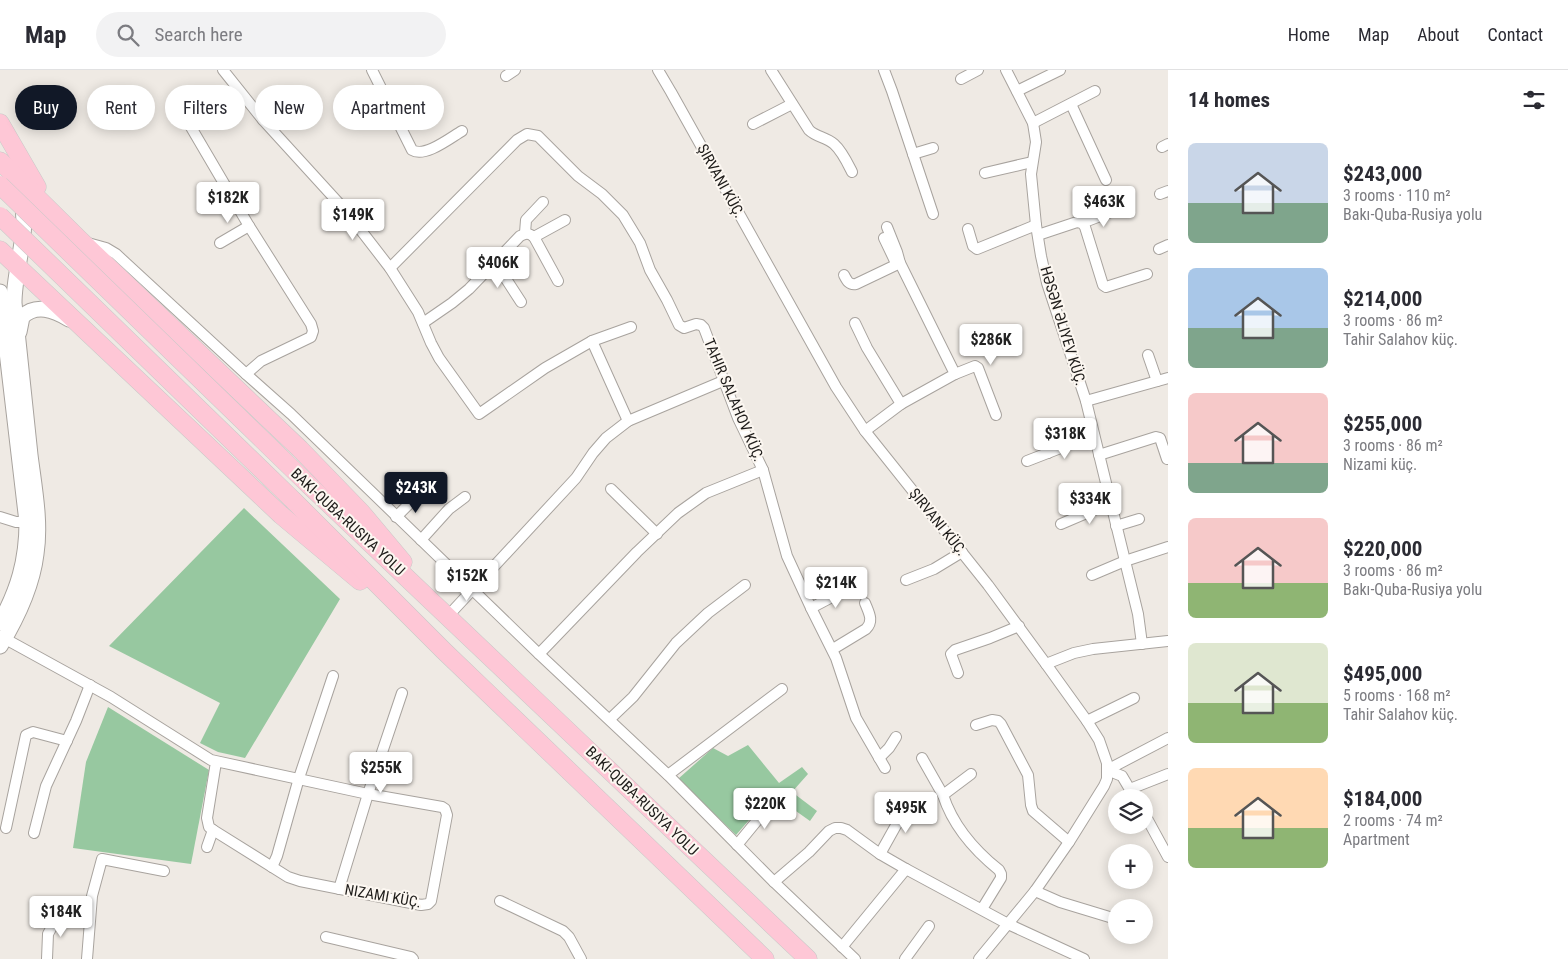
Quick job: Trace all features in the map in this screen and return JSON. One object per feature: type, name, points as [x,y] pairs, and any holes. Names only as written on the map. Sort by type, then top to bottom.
[{"type":"highway","points":[[0,123],[24,167],[57,216]]},
{"type":"highway","points":[[0,163],[293,442],[378,530],[448,616]]},
{"type":"highway","points":[[0,185],[309,485],[808,959]]},
{"type":"highway","points":[[0,216],[294,501],[428,636],[766,959]]},
{"type":"highway","points":[[0,250],[85,328],[281,515],[311,542],[428,636]]},
{"type":"main road","points":[[0,129],[23,204],[23,221],[14,289],[38,538],[34,568],[28,589],[18,613],[2,640]]},
{"type":"main road","points":[[0,244],[16,239],[20,233],[23,221]]},
{"type":"main road","points":[[0,292],[2,326],[27,522],[26,552],[23,566],[14,597],[0,623]]},
{"type":"main road","points":[[18,342],[22,317],[38,309],[52,311],[85,328]]},
{"type":"street","points":[[223,70],[255,109]]},
{"type":"street","name":"ŞIRVANI KÜÇ.","points":[[658,70],[836,387],[865,431],[1019,626],[1088,721],[1099,740],[1107,770]]},
{"type":"street","points":[[771,70],[809,130],[815,136],[834,144],[852,172]]},
{"type":"street","points":[[884,70],[932,214]]},
{"type":"street","points":[[961,79],[978,70]]},
{"type":"street","name":"HƏSƏN ƏLIYEV KÜÇ.","points":[[1006,70],[1033,123],[1036,142],[1031,174],[1037,230],[1047,283],[1086,401],[1141,630],[1142,644]]},
{"type":"street","points":[[1017,91],[1060,70]]},
{"type":"street","points":[[376,71],[412,150],[415,152],[425,152],[462,131]]},
{"type":"street","points":[[1033,123],[1096,91]]},
{"type":"street","points":[[753,124],[792,104]]},
{"type":"street","points":[[1071,104],[1106,180]]},
{"type":"street","points":[[193,130],[249,226],[311,324],[312,331],[310,337],[261,361],[246,374]]},
{"type":"street","points":[[273,130],[346,212],[390,268],[413,302],[439,358],[479,414],[545,368],[592,341],[631,327]]},
{"type":"street","name":"TAHIR SALAHOV KÜÇ.","points":[[390,268],[516,140],[526,134],[538,136],[578,176],[602,194],[623,216],[640,243],[650,270],[679,325],[684,328],[701,324],[704,328],[723,381],[746,436],[763,470],[784,547],[811,608],[833,649],[856,718],[886,768]]},
{"type":"street","points":[[913,154],[932,148]]},
{"type":"street","points":[[985,174],[1032,162]]},
{"type":"street","points":[[543,202],[524,224],[558,281]]},
{"type":"street","points":[[968,229],[972,246],[977,249],[1037,230],[1077,222],[1082,223],[1116,210]]},
{"type":"street","points":[[423,323],[452,303],[520,236],[530,235],[564,220]]},
{"type":"street","points":[[1082,223],[1085,226],[1103,285],[1106,287],[1147,274]]},
{"type":"street","points":[[220,243],[249,226]]},
{"type":"street","points":[[887,227],[897,252],[898,264]]},
{"type":"street","points":[[884,238],[955,374]]},
{"type":"street","points":[[80,240],[106,248],[116,254],[291,414],[472,590],[668,775],[774,882],[855,959]]},
{"type":"street","points":[[495,262],[521,302]]},
{"type":"street","points":[[844,275],[852,285],[898,264]]},
{"type":"street","points":[[855,323],[867,348],[901,404]]},
{"type":"street","points":[[592,341],[628,421]]},
{"type":"street","points":[[1148,355],[1157,381]]},
{"type":"street","points":[[865,431],[901,404],[955,374],[975,366],[978,368],[996,415]]},
{"type":"street","points":[[1086,401],[1168,378]]},
{"type":"street","points":[[448,616],[576,478],[606,438],[628,421],[723,381]]},
{"type":"street","points":[[1041,434],[1048,453]]},
{"type":"street","points":[[1027,460],[1094,435]]},
{"type":"street","points":[[1099,455],[1156,437],[1160,438],[1167,458]]},
{"type":"street","points":[[539,654],[637,552],[678,513],[706,493],[763,470]]},
{"type":"street","points":[[611,489],[657,534]]},
{"type":"street","points":[[396,517],[418,495]]},
{"type":"street","points":[[421,540],[449,509],[465,497]]},
{"type":"street","points":[[1061,524],[1110,503]]},
{"type":"street","points":[[0,516],[16,522],[27,522]]},
{"type":"street","points":[[1116,526],[1139,519]]},
{"type":"street","points":[[1092,575],[1125,561],[1168,547]]},
{"type":"street","points":[[906,580],[934,569],[962,552]]},
{"type":"street","points":[[610,719],[633,697],[676,643],[708,613],[745,585]]},
{"type":"street","points":[[811,608],[849,588]]},
{"type":"street","points":[[833,649],[870,625],[871,620],[865,603]]},
{"type":"street","points":[[958,673],[951,654],[955,650],[1019,626]]},
{"type":"street","name":"NIZAMI KÜÇ.","points":[[2,640],[90,685],[203,757],[216,762],[368,794],[442,807],[447,815],[431,901],[428,904],[422,905],[288,877],[213,830]]},
{"type":"street","points":[[1046,664],[1074,653],[1093,649],[1168,641]]},
{"type":"street","points":[[272,867],[333,676]]},
{"type":"street","points":[[34,833],[46,786],[90,685]]},
{"type":"street","points":[[668,775],[782,690]]},
{"type":"street","points":[[339,889],[402,693]]},
{"type":"street","points":[[1088,721],[1134,698]]},
{"type":"street","points":[[976,725],[992,720],[998,721],[1001,724],[1028,775],[1033,812],[1069,842]]},
{"type":"street","points":[[6,828],[26,735],[33,732],[67,741]]},
{"type":"street","points":[[879,758],[896,737]]},
{"type":"street","points":[[1107,770],[1168,738]]},
{"type":"street","points":[[922,758],[944,795],[952,816],[962,832],[974,848],[1001,874],[982,909]]},
{"type":"street","points":[[207,847],[213,830],[209,827],[206,818],[216,762]]},
{"type":"street","points":[[1107,770],[1122,776],[1130,789]]},
{"type":"street","points":[[979,959],[1035,891],[1069,842],[1104,786],[1107,770]]},
{"type":"street","points":[[944,795],[971,774]]},
{"type":"street","points":[[1140,789],[1168,774]]},
{"type":"street","points":[[737,844],[774,800]]},
{"type":"street","points":[[880,854],[909,802]]},
{"type":"street","points":[[774,882],[809,852],[829,831],[835,828],[847,830],[880,854],[906,869],[1008,924],[1084,959]]},
{"type":"street","points":[[1153,830],[1168,857]]},
{"type":"street","points":[[87,959],[93,887],[102,859],[164,871]]},
{"type":"street","points":[[842,947],[906,869]]},
{"type":"street","points":[[1035,891],[1060,902],[1108,917]]},
{"type":"street","points":[[500,901],[563,931],[569,937],[581,959]]},
{"type":"street","points":[[47,959],[48,934],[60,912]]},
{"type":"street","points":[[905,959],[929,926]]},
{"type":"street","points":[[326,937],[387,950],[413,959]]},
{"type":"green space","points":[[244,508],[340,599],[245,758],[218,752],[200,743],[220,703],[109,646]]},
{"type":"green space","points":[[108,707],[209,770],[191,864],[73,848],[86,762]]},
{"type":"green space","points":[[748,745],[779,783],[802,767],[808,774],[792,792],[817,811],[810,821],[772,794],[736,835],[678,779],[713,748],[728,756]]}]
